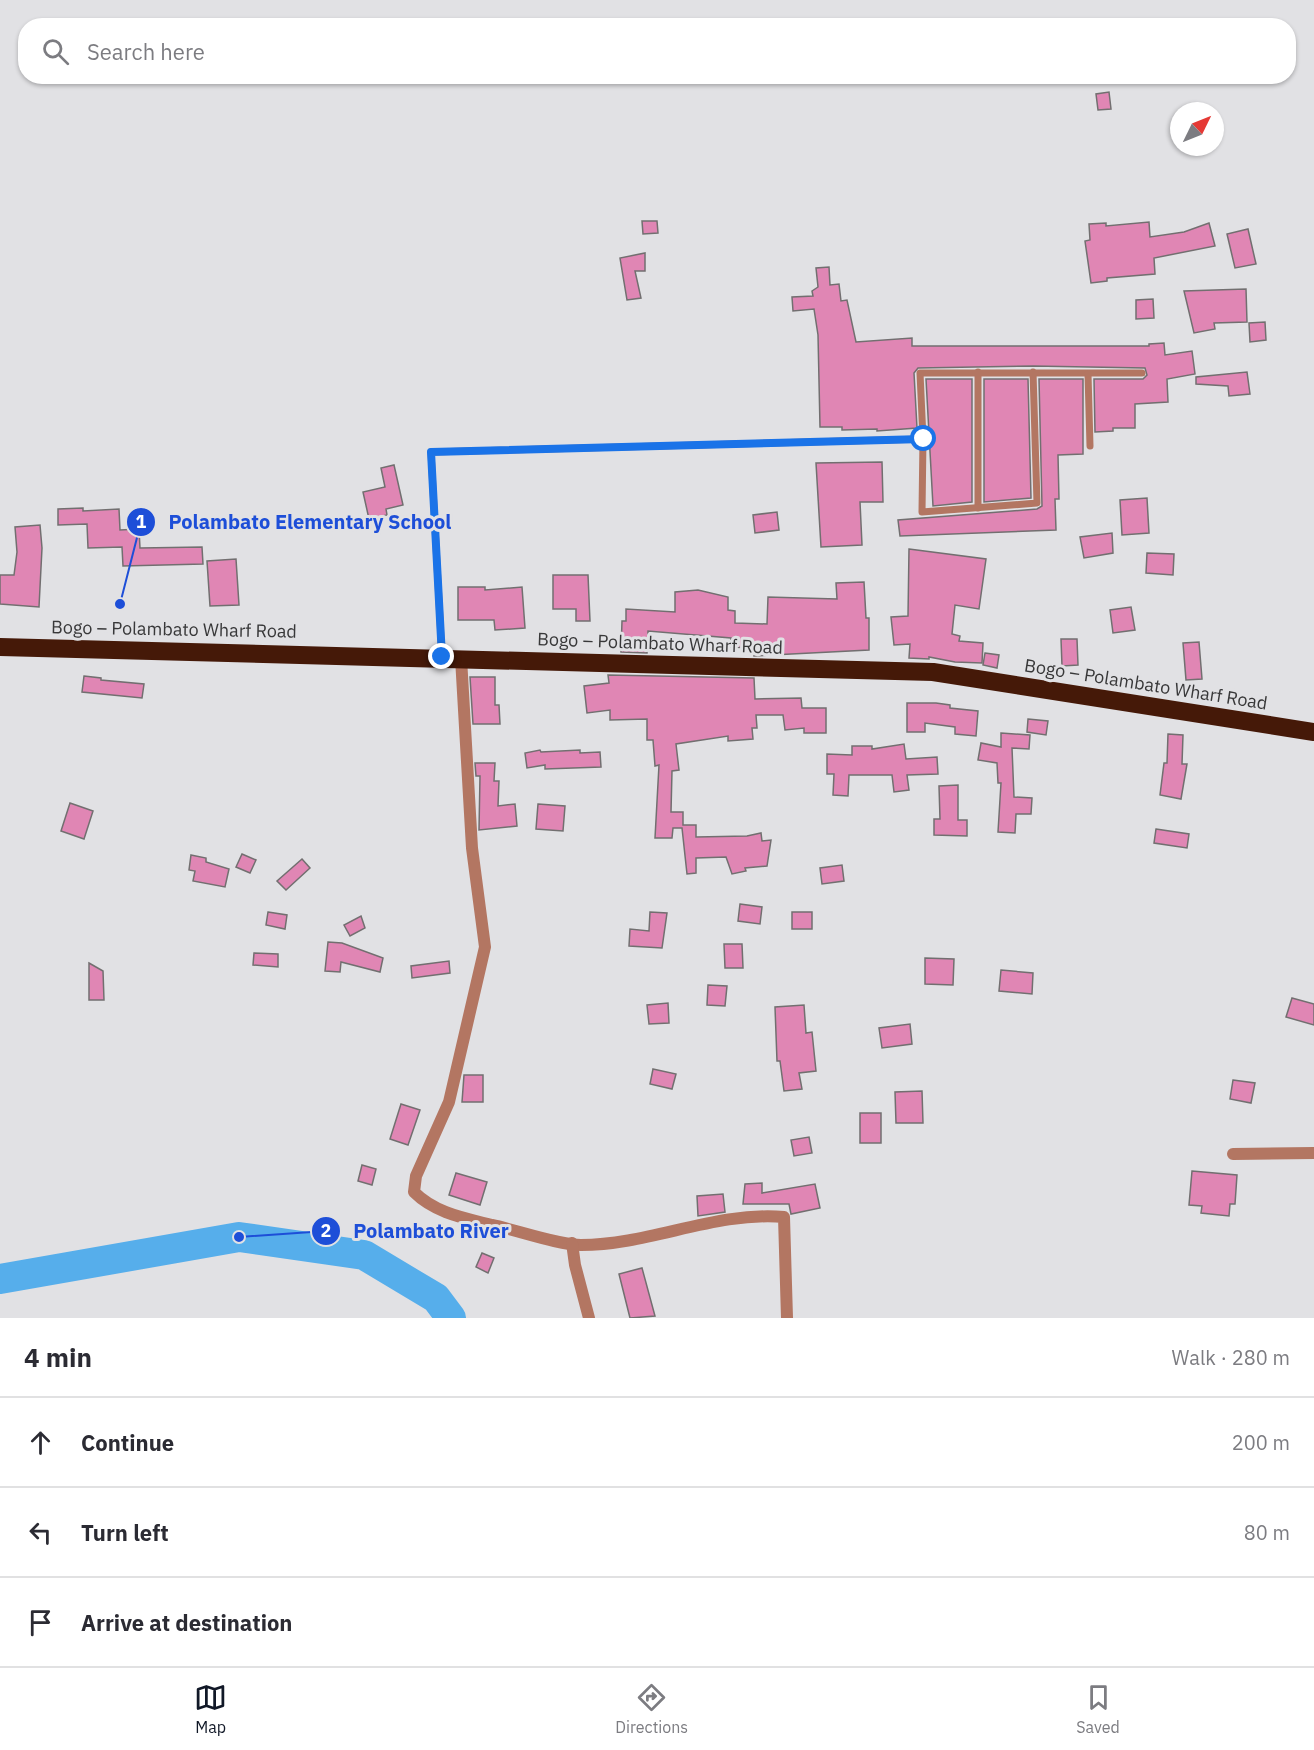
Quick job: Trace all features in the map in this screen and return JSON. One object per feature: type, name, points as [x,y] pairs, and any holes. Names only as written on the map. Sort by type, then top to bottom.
[{"type":"highway","name":"Bogo – Polambato Wharf Road","points":[[0,647],[442,657],[933,672],[1314,732]]},
{"type":"street","points":[[461,658],[472,848],[485,947],[448,1102],[417,1176],[414,1192],[429,1205],[458,1216],[579,1245],[636,1239],[677,1228],[764,1215],[784,1216],[788,1318]]},
{"type":"street","points":[[1233,1154],[1314,1153]]},
{"type":"street","points":[[572,1243],[575,1265],[589,1318]]},
{"type":"lane","points":[[1033,372],[1037,503],[922,512],[924,439],[920,373],[978,372],[1033,372],[1088,374],[1142,373]]},
{"type":"lane","points":[[978,372],[978,508]]},
{"type":"lane","points":[[1088,374],[1090,446]]},
{"type":"lane","points":[[442,657],[431,452],[924,439]]},
{"type":"building","points":[[1109,92],[1111,109],[1098,110],[1096,94]]},
{"type":"building","points":[[642,221],[657,221],[658,233],[643,234]]},
{"type":"building","points":[[1149,222],[1150,237],[1184,232],[1209,223],[1215,246],[1154,258],[1155,274],[1107,278],[1107,281],[1091,283],[1085,241],[1090,240],[1089,224],[1106,223],[1106,226]]},
{"type":"building","points":[[1248,229],[1256,264],[1235,268],[1227,234]]},
{"type":"building","points":[[645,253],[645,271],[635,271],[641,298],[627,300],[620,258]]},
{"type":"building","points":[[829,267],[830,285],[839,284],[841,301],[847,300],[856,342],[912,338],[912,346],[1149,346],[1149,344],[1164,343],[1165,355],[1192,351],[1195,374],[1167,379],[1168,402],[1135,404],[1135,428],[1113,428],[1113,431],[1095,432],[1094,379],[1143,379],[1147,375],[1145,368],[1033,366],[918,368],[914,373],[917,428],[877,431],[877,429],[842,430],[842,427],[820,427],[818,335],[814,309],[793,311],[792,297],[813,296],[812,291],[818,287],[816,268]]},
{"type":"building","points":[[1246,289],[1247,322],[1214,323],[1215,329],[1194,333],[1184,291]]},
{"type":"building","points":[[1153,299],[1154,318],[1136,319],[1136,300]]},
{"type":"building","points":[[1265,322],[1266,340],[1250,342],[1249,323]]},
{"type":"building","points":[[1247,372],[1250,394],[1229,396],[1228,386],[1196,384],[1196,377]]},
{"type":"building","points":[[926,379],[972,379],[972,502],[933,506]]},
{"type":"building","points":[[984,379],[1028,379],[1031,498],[984,502]]},
{"type":"building","points":[[1039,379],[1083,379],[1083,454],[1058,455],[1059,499],[1055,499],[1056,530],[900,536],[898,520],[1037,509],[1042,506]]},
{"type":"building","points":[[882,462],[883,502],[860,502],[862,545],[821,547],[816,463]]},
{"type":"building","points":[[394,465],[403,505],[386,509],[387,515],[369,519],[363,492],[385,487],[381,468]]},
{"type":"building","points":[[1147,498],[1149,533],[1122,535],[1120,500]]},
{"type":"building","points":[[83,508],[83,511],[119,509],[120,530],[139,529],[140,548],[202,547],[203,564],[123,566],[122,547],[88,548],[87,524],[58,525],[58,509]]},
{"type":"building","points":[[777,512],[779,530],[755,533],[753,515]]},
{"type":"building","points":[[40,525],[42,548],[39,607],[0,604],[0,575],[14,575],[17,552],[15,527]]},
{"type":"building","points":[[1112,533],[1113,553],[1084,558],[1080,537]]},
{"type":"building","points":[[909,549],[986,559],[979,609],[955,605],[952,634],[960,636],[959,641],[983,643],[982,663],[955,662],[929,657],[929,659],[909,658],[910,644],[894,645],[891,617],[908,616]]},
{"type":"building","points":[[1147,553],[1174,554],[1173,575],[1146,573]]},
{"type":"building","points":[[236,559],[239,605],[210,606],[207,561]]},
{"type":"building","points":[[553,575],[588,575],[590,621],[576,621],[576,609],[553,609]]},
{"type":"building","points":[[864,582],[866,618],[869,618],[869,650],[754,656],[754,648],[730,647],[731,638],[648,631],[647,653],[621,652],[622,621],[626,621],[626,609],[675,612],[675,592],[698,590],[728,597],[728,610],[735,611],[735,623],[767,624],[768,597],[837,599],[836,583]]},
{"type":"building","points":[[458,587],[485,587],[485,590],[522,587],[525,628],[495,630],[494,620],[458,620]]},
{"type":"building","points":[[1131,607],[1135,630],[1113,633],[1110,610]]},
{"type":"building","points":[[1061,639],[1077,639],[1078,665],[1062,666]]},
{"type":"building","points":[[1199,642],[1202,679],[1186,680],[1183,643]]},
{"type":"building","points":[[985,653],[999,655],[997,668],[983,665]]},
{"type":"building","points":[[608,675],[754,678],[755,699],[801,698],[802,708],[826,708],[826,733],[804,733],[804,728],[785,730],[783,715],[756,715],[757,728],[752,728],[753,739],[728,741],[728,736],[676,744],[679,770],[672,771],[671,812],[683,812],[683,825],[696,825],[696,837],[747,836],[761,833],[762,841],[771,840],[767,866],[745,868],[746,871],[732,874],[726,857],[696,858],[696,873],[687,874],[682,828],[673,828],[672,838],[655,838],[659,765],[655,766],[653,740],[647,740],[647,719],[610,720],[610,710],[587,713],[584,686],[609,683]]},
{"type":"building","points":[[84,676],[144,684],[142,698],[82,692]]},
{"type":"building","points":[[470,677],[495,677],[495,705],[499,705],[500,724],[473,724]]},
{"type":"building","points":[[907,703],[936,703],[950,705],[950,708],[978,711],[976,736],[955,734],[955,727],[925,723],[925,732],[907,732]]},
{"type":"building","points":[[1028,719],[1048,721],[1046,735],[1027,732]]},
{"type":"building","points":[[1001,733],[1030,735],[1029,749],[1012,748],[1014,797],[1032,798],[1031,814],[1016,814],[1015,833],[998,832],[1001,783],[998,783],[997,763],[978,760],[981,743],[1001,747]]},
{"type":"building","points":[[1168,734],[1183,735],[1182,764],[1187,764],[1181,799],[1160,795],[1164,763],[1167,763]]},
{"type":"building","points":[[904,744],[906,759],[937,757],[938,774],[907,775],[909,790],[894,792],[892,775],[849,775],[848,796],[833,795],[834,774],[827,774],[827,754],[852,755],[852,746],[872,746],[872,749]]},
{"type":"building","points":[[540,750],[541,752],[580,750],[580,753],[600,752],[601,767],[545,769],[545,765],[527,768],[525,753]]},
{"type":"building","points":[[475,763],[495,763],[494,781],[499,781],[498,806],[515,804],[517,826],[479,830],[480,776],[476,776]]},
{"type":"building","points":[[958,785],[958,820],[967,820],[967,836],[934,835],[934,819],[940,819],[939,786]]},
{"type":"building","points":[[70,803],[93,811],[84,839],[61,831]]},
{"type":"building","points":[[538,804],[565,806],[563,831],[536,829]]},
{"type":"building","points":[[1156,829],[1189,834],[1187,848],[1154,843]]},
{"type":"building","points":[[242,854],[256,860],[250,873],[236,867]]},
{"type":"building","points":[[191,855],[206,858],[206,862],[229,869],[225,887],[193,881],[195,871],[189,870]]},
{"type":"building","points":[[302,859],[310,868],[286,890],[277,881]]},
{"type":"building","points":[[842,865],[844,881],[822,884],[820,868]]},
{"type":"building","points":[[740,904],[762,907],[760,924],[738,921]]},
{"type":"building","points":[[268,912],[287,915],[285,929],[266,925]]},
{"type":"building","points":[[650,912],[667,913],[662,948],[629,946],[630,929],[649,931]]},
{"type":"building","points":[[792,912],[812,912],[812,929],[792,929]]},
{"type":"building","points":[[361,916],[365,928],[350,936],[344,925]]},
{"type":"building","points":[[328,942],[342,943],[383,958],[380,972],[341,962],[340,972],[325,971]]},
{"type":"building","points":[[724,944],[742,944],[743,968],[725,968]]},
{"type":"building","points":[[254,953],[278,954],[278,967],[253,965]]},
{"type":"building","points":[[925,958],[954,959],[953,985],[925,984]]},
{"type":"building","points":[[449,961],[450,973],[412,978],[411,966]]},
{"type":"building","points":[[89,963],[103,971],[104,1000],[89,1000]]},
{"type":"building","points":[[1001,970],[1033,973],[1032,994],[999,991]]},
{"type":"building","points":[[708,985],[727,986],[725,1006],[707,1005]]},
{"type":"building","points":[[1292,998],[1314,1004],[1314,1025],[1286,1017]]},
{"type":"building","points":[[668,1003],[669,1023],[649,1024],[647,1005]]},
{"type":"building","points":[[804,1005],[806,1033],[812,1032],[816,1071],[799,1073],[802,1089],[784,1091],[780,1061],[777,1061],[775,1007]]},
{"type":"building","points":[[910,1024],[912,1044],[882,1048],[879,1028]]},
{"type":"building","points":[[653,1069],[676,1074],[672,1089],[650,1084]]},
{"type":"building","points":[[464,1075],[483,1075],[483,1102],[462,1102]]},
{"type":"building","points":[[1233,1080],[1255,1083],[1251,1103],[1230,1099]]},
{"type":"building","points":[[922,1091],[923,1123],[896,1123],[895,1092]]},
{"type":"building","points":[[401,1104],[420,1110],[408,1145],[390,1139]]},
{"type":"building","points":[[860,1113],[881,1113],[881,1143],[860,1143]]},
{"type":"building","points":[[809,1137],[812,1153],[794,1156],[791,1140]]},
{"type":"building","points":[[362,1165],[376,1169],[372,1185],[358,1181]]},
{"type":"building","points":[[1192,1171],[1237,1175],[1235,1204],[1230,1204],[1229,1216],[1201,1213],[1202,1206],[1189,1205]]},
{"type":"building","points":[[456,1173],[487,1182],[480,1205],[449,1195]]},
{"type":"building","points":[[762,1183],[762,1193],[815,1184],[820,1208],[791,1214],[789,1204],[743,1204],[745,1184]]},
{"type":"building","points":[[723,1194],[725,1212],[698,1216],[697,1196]]},
{"type":"building","points":[[482,1253],[494,1258],[488,1273],[476,1267]]},
{"type":"building","points":[[642,1268],[655,1316],[630,1318],[619,1274]]},
{"type":"waterway","points":[[0,1279],[239,1237],[364,1255],[436,1298],[451,1318]]},
{"type":"place","name":"Polambato Elementary School","points":[[120,604]]},
{"type":"place","name":"Polambato River","points":[[239,1237]]},
{"type":"route","points":[[442,657],[431,452],[924,439]]}]
